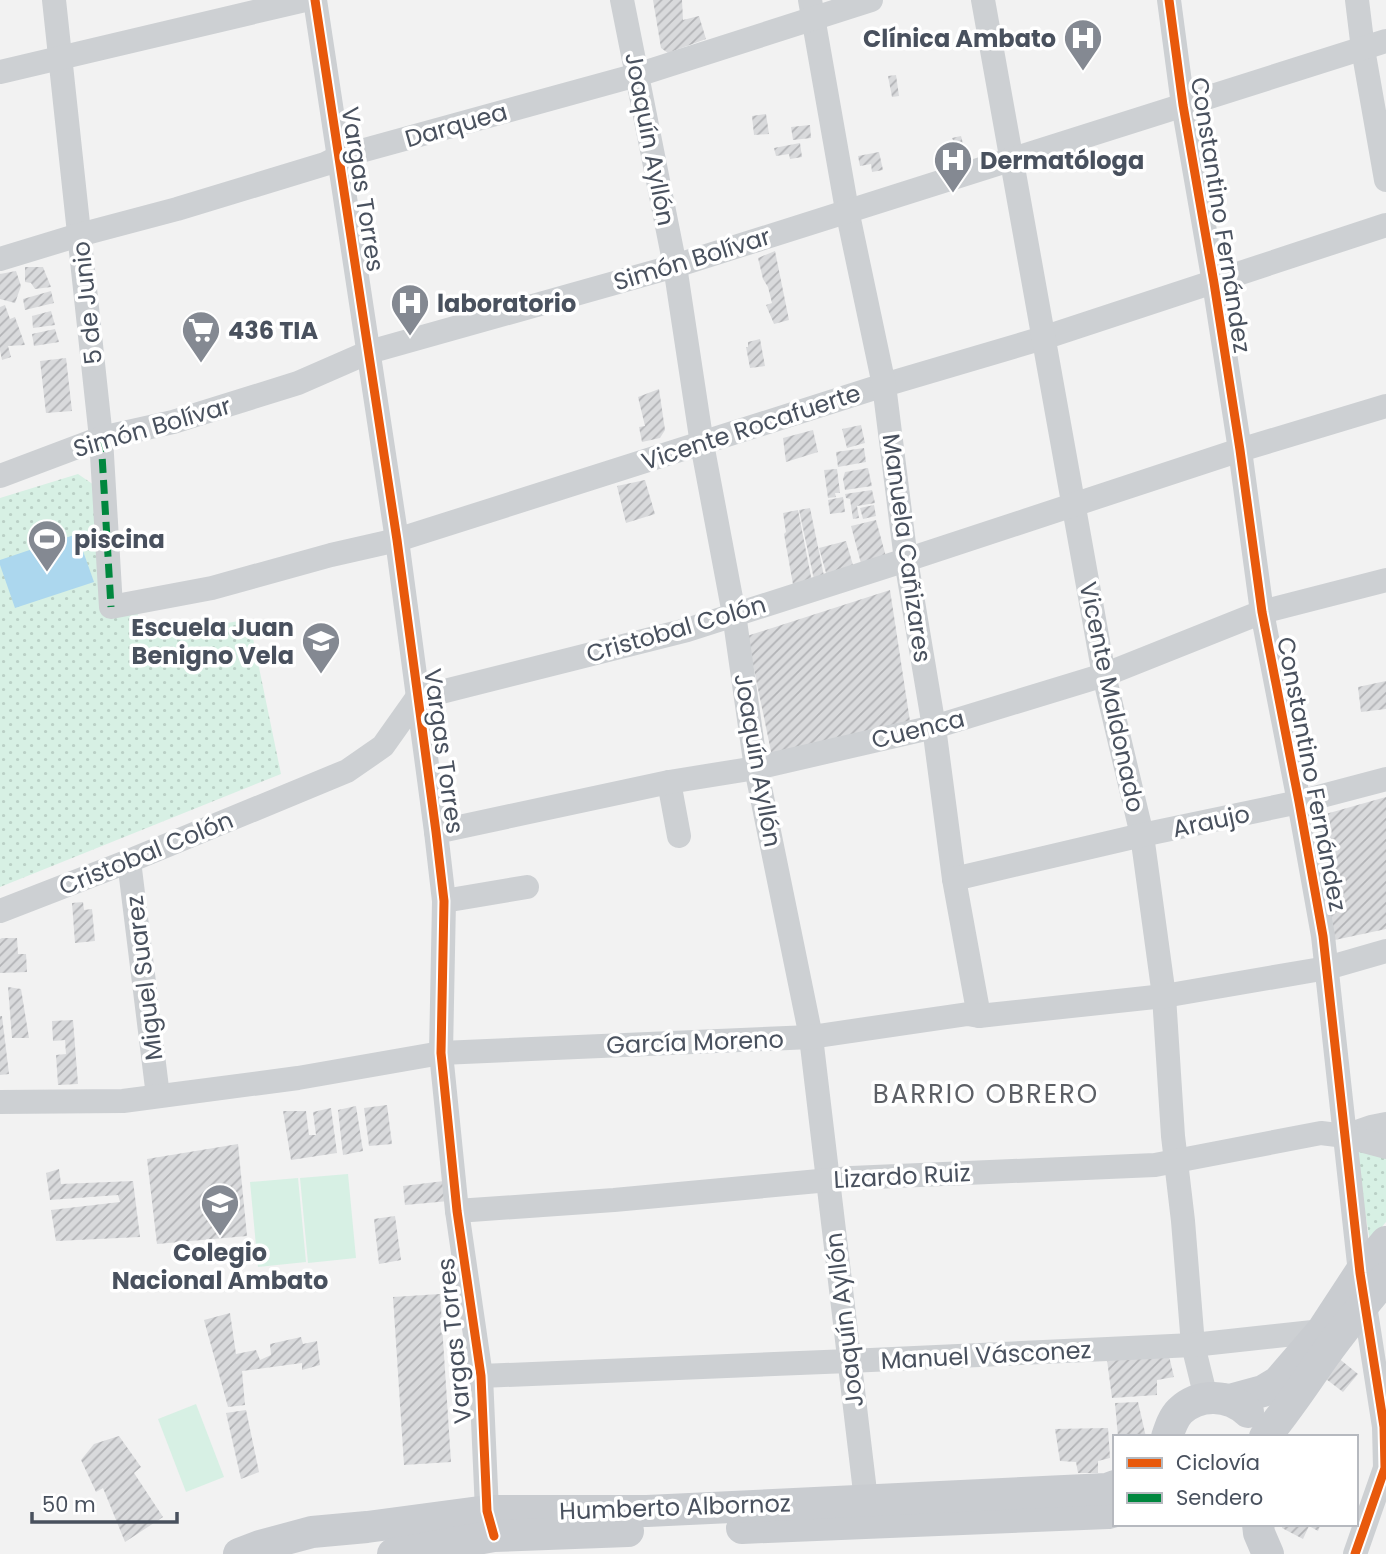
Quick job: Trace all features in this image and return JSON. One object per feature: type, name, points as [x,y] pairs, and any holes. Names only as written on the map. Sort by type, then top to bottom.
[{"type":"main road","points":[[1265,1435],[1291,1405],[1370,1285],[1386,1242]]},
{"type":"main road","points":[[1168,1435],[1171,1424],[1180,1412],[1192,1403],[1263,1391],[1278,1382],[1322,1331],[1370,1285]]},
{"type":"main road","points":[[1218,1399],[1242,1407],[1252,1416],[1262,1435]]},
{"type":"main road","name":"Humberto Albornoz","points":[[866,1512],[1113,1487]]},
{"type":"main road","name":"Humberto Albornoz","points":[[239,1554],[312,1532],[367,1527],[866,1512],[1113,1512]]},
{"type":"main road","name":"Humberto Albornoz","points":[[393,1554],[491,1524]]},
{"type":"street","name":"5 de Junio","points":[[54,0],[101,438],[111,607]]},
{"type":"street","points":[[0,72],[305,0]]},
{"type":"street","name":"Vargas Torres","points":[[315,0],[397,540],[444,901],[441,1052],[457,1211],[481,1376],[491,1524]]},
{"type":"street","name":"Joaquín Ayllón","points":[[622,0],[675,266],[702,444],[734,614],[756,768],[811,1037],[866,1512]]},
{"type":"street","name":"Darquea","points":[[0,259],[177,209],[325,164],[339,157],[637,75],[812,10],[871,0]]},
{"type":"street","name":"Vicente Maldonado","points":[[983,0],[1104,675],[1142,835],[1164,996],[1173,1136],[1193,1345],[1218,1399]]},
{"type":"street","name":"Constantino Fernández","points":[[1169,0],[1183,105],[1240,450],[1262,612],[1323,936],[1345,1136],[1370,1285],[1384,1427],[1385,1468],[1355,1554]]},
{"type":"street","points":[[1357,0],[1375,45],[1386,180]]},
{"type":"street","name":"Manuela Cañizares","points":[[812,10],[847,210],[884,385],[906,560],[934,727],[954,879],[979,1016]]},
{"type":"street","name":"Simón Bolívar","points":[[0,476],[101,438],[173,422],[287,387],[369,352],[675,266],[1375,45]]},
{"type":"street","name":"Vicente Rocafuerte","points":[[111,607],[212,588],[397,540],[884,385],[1043,338],[1386,225]]},
{"type":"street","name":"Cristobal Colón","points":[[0,911],[347,771],[383,746],[417,698],[687,629],[1240,450],[1386,406]]},
{"type":"street","name":"Cuenca","points":[[436,832],[669,782],[756,768],[934,727],[1104,675],[1262,612],[1386,579]]},
{"type":"street","name":"Araujo","points":[[954,879],[1299,802],[1386,779]]},
{"type":"street","points":[[669,782],[678,836]]},
{"type":"street","name":"Miguel Suarez","points":[[129,861],[158,1096]]},
{"type":"street","points":[[444,901],[527,887]]},
{"type":"street","name":"García Moreno","points":[[0,1102],[123,1101],[298,1078],[441,1052],[811,1037],[968,1014],[979,1016],[1164,996],[1326,968],[1386,951]]},
{"type":"street","name":"Lizardo Ruiz","points":[[1345,1136],[1386,1124]]},
{"type":"street","name":"Lizardo Ruiz","points":[[457,1211],[614,1200],[828,1180],[1155,1166],[1321,1133],[1345,1136],[1386,1147]]},
{"type":"street","name":"Manuel Vásconez","points":[[481,1376],[1193,1345],[1322,1331]]},
{"type":"green space","points":[[78,474],[107,494],[121,601],[135,598],[142,639],[249,619],[281,774],[0,887],[0,498]]},
{"type":"green space","points":[[1386,1145],[1386,1222],[1370,1241],[1354,1148]]},
{"type":"green space","points":[[348,1174],[356,1258],[308,1263],[300,1178]]},
{"type":"green space","points":[[298,1178],[306,1262],[258,1267],[250,1182]]},
{"type":"green space","points":[[196,1404],[224,1477],[186,1492],[158,1419]]},
{"type":"water","name":"piscina","points":[[77,534],[94,582],[15,608],[0,560]]},
{"type":"building","points":[[653,0],[682,0],[683,20],[699,16],[706,39],[668,53],[661,48]]},
{"type":"building","points":[[896,75],[899,96],[892,97],[888,76]]},
{"type":"building","points":[[766,114],[769,134],[754,135],[752,116]]},
{"type":"building","points":[[810,125],[811,138],[793,140],[791,127]]},
{"type":"building","points":[[961,136],[965,151],[954,155],[952,138]]},
{"type":"building","points":[[800,143],[802,157],[790,159],[789,154],[776,156],[774,148]]},
{"type":"building","points":[[879,152],[883,170],[872,172],[871,164],[860,166],[858,156]]},
{"type":"building","points":[[775,251],[789,320],[774,324],[766,305],[772,303],[758,258]]},
{"type":"building","points":[[25,267],[43,267],[51,287],[35,289],[31,283],[25,282]]},
{"type":"building","points":[[16,271],[21,286],[15,303],[0,299],[0,274]]},
{"type":"building","points":[[51,291],[54,303],[25,310],[23,299]]},
{"type":"building","points":[[5,305],[10,319],[15,317],[25,345],[8,346],[11,357],[2,360],[0,307]]},
{"type":"building","points":[[51,311],[55,325],[33,328],[32,316]]},
{"type":"building","points":[[55,329],[59,342],[34,346],[32,334]]},
{"type":"building","points":[[760,339],[765,366],[750,368],[746,347],[748,342]]},
{"type":"building","points":[[66,358],[72,411],[46,413],[40,361]]},
{"type":"building","points":[[659,389],[665,430],[660,438],[642,442],[639,427],[645,426],[638,397]]},
{"type":"building","points":[[861,425],[865,443],[847,448],[842,429]]},
{"type":"building","points":[[813,430],[818,452],[786,462],[783,438]]},
{"type":"building","points":[[864,448],[866,462],[838,467],[836,452]]},
{"type":"building","points":[[868,468],[872,486],[845,490],[845,472]]},
{"type":"building","points":[[837,469],[840,493],[835,493],[836,497],[828,498],[824,470]]},
{"type":"building","points":[[645,480],[655,514],[626,523],[617,486]]},
{"type":"building","points":[[872,490],[875,503],[857,506],[859,518],[853,519],[850,499],[846,498],[845,494]]},
{"type":"building","points":[[843,497],[845,512],[830,514],[828,500]]},
{"type":"building","points":[[874,505],[876,516],[863,519],[860,508]]},
{"type":"building","points":[[810,508],[825,581],[815,584],[799,510]]},
{"type":"building","points":[[798,510],[813,587],[794,590],[783,513]]},
{"type":"building","points":[[876,520],[888,564],[863,571],[851,526]]},
{"type":"building","points":[[846,541],[855,572],[828,580],[819,548]]},
{"type":"building","points":[[890,590],[911,728],[773,761],[747,636]]},
{"type":"building","points":[[1386,681],[1386,709],[1361,712],[1358,687]]},
{"type":"building","points":[[1386,797],[1386,929],[1330,941],[1308,819]]},
{"type":"building","points":[[83,902],[84,910],[92,909],[95,941],[75,943],[72,903]]},
{"type":"building","points":[[2,938],[17,938],[18,954],[26,954],[27,972],[0,973]]},
{"type":"building","points":[[8,987],[21,989],[29,1038],[12,1038]]},
{"type":"building","points":[[0,1016],[9,1074],[0,1075]]},
{"type":"building","points":[[73,1020],[78,1084],[58,1085],[56,1055],[66,1054],[65,1040],[53,1041],[52,1021]]},
{"type":"building","points":[[387,1105],[392,1144],[369,1146],[364,1108]]},
{"type":"building","points":[[356,1106],[363,1151],[343,1155],[338,1110]]},
{"type":"building","points":[[331,1108],[337,1153],[291,1160],[283,1111],[306,1111],[309,1135],[316,1135],[313,1112]]},
{"type":"building","points":[[238,1144],[247,1236],[157,1244],[147,1159]]},
{"type":"building","points":[[59,1169],[61,1184],[133,1181],[140,1237],[56,1241],[51,1210],[120,1202],[118,1195],[50,1200],[46,1173]]},
{"type":"building","points":[[444,1181],[449,1201],[405,1205],[403,1186]]},
{"type":"building","points":[[395,1216],[401,1260],[379,1264],[374,1219]]},
{"type":"building","points":[[440,1294],[451,1462],[404,1465],[393,1297]]},
{"type":"building","points":[[230,1313],[236,1354],[256,1350],[260,1360],[271,1355],[270,1344],[301,1337],[303,1344],[317,1341],[320,1365],[302,1370],[302,1363],[242,1371],[245,1405],[228,1407],[204,1320]]},
{"type":"building","points":[[1169,1356],[1174,1377],[1157,1380],[1157,1395],[1112,1398],[1107,1360]]},
{"type":"building","points":[[1337,1357],[1358,1374],[1343,1392],[1322,1376]]},
{"type":"building","points":[[1138,1402],[1146,1435],[1118,1435],[1115,1403]]},
{"type":"building","points":[[246,1410],[259,1472],[241,1479],[226,1413]]},
{"type":"building","points":[[1108,1428],[1110,1458],[1098,1461],[1098,1473],[1078,1473],[1076,1462],[1060,1461],[1055,1429]]},
{"type":"building","points":[[119,1436],[141,1467],[134,1473],[163,1517],[125,1542],[103,1488],[96,1492],[81,1460],[94,1444]]},
{"type":"building","points":[[1282,1526],[1309,1526],[1303,1539]]},
{"type":"marked path","points":[[101,438],[111,607]]},
{"type":"cycle path","points":[[315,0],[397,540],[436,832],[444,901],[441,1053],[457,1211],[481,1376],[487,1511],[494,1536]]},
{"type":"cycle path","points":[[1169,0],[1183,105],[1240,450],[1262,612],[1323,936],[1360,1273],[1384,1427],[1385,1468],[1355,1554]]},
{"type":"place","name":"Clínica Ambato","points":[[1083,72]]},
{"type":"place","name":"Dermatóloga","points":[[953,194]]},
{"type":"place","name":"laboratorio","points":[[410,337]]},
{"type":"place","name":"436 TIA","points":[[201,364]]},
{"type":"place","name":"piscina","points":[[47,573]]},
{"type":"place","name":"Escuela Juan Benigno Vela","points":[[321,675]]},
{"type":"place","name":"Colegio Nacional Ambato","points":[[220,1237]]},
{"type":"district","name":"BARRIO OBRERO","points":[[986,1094]]}]
